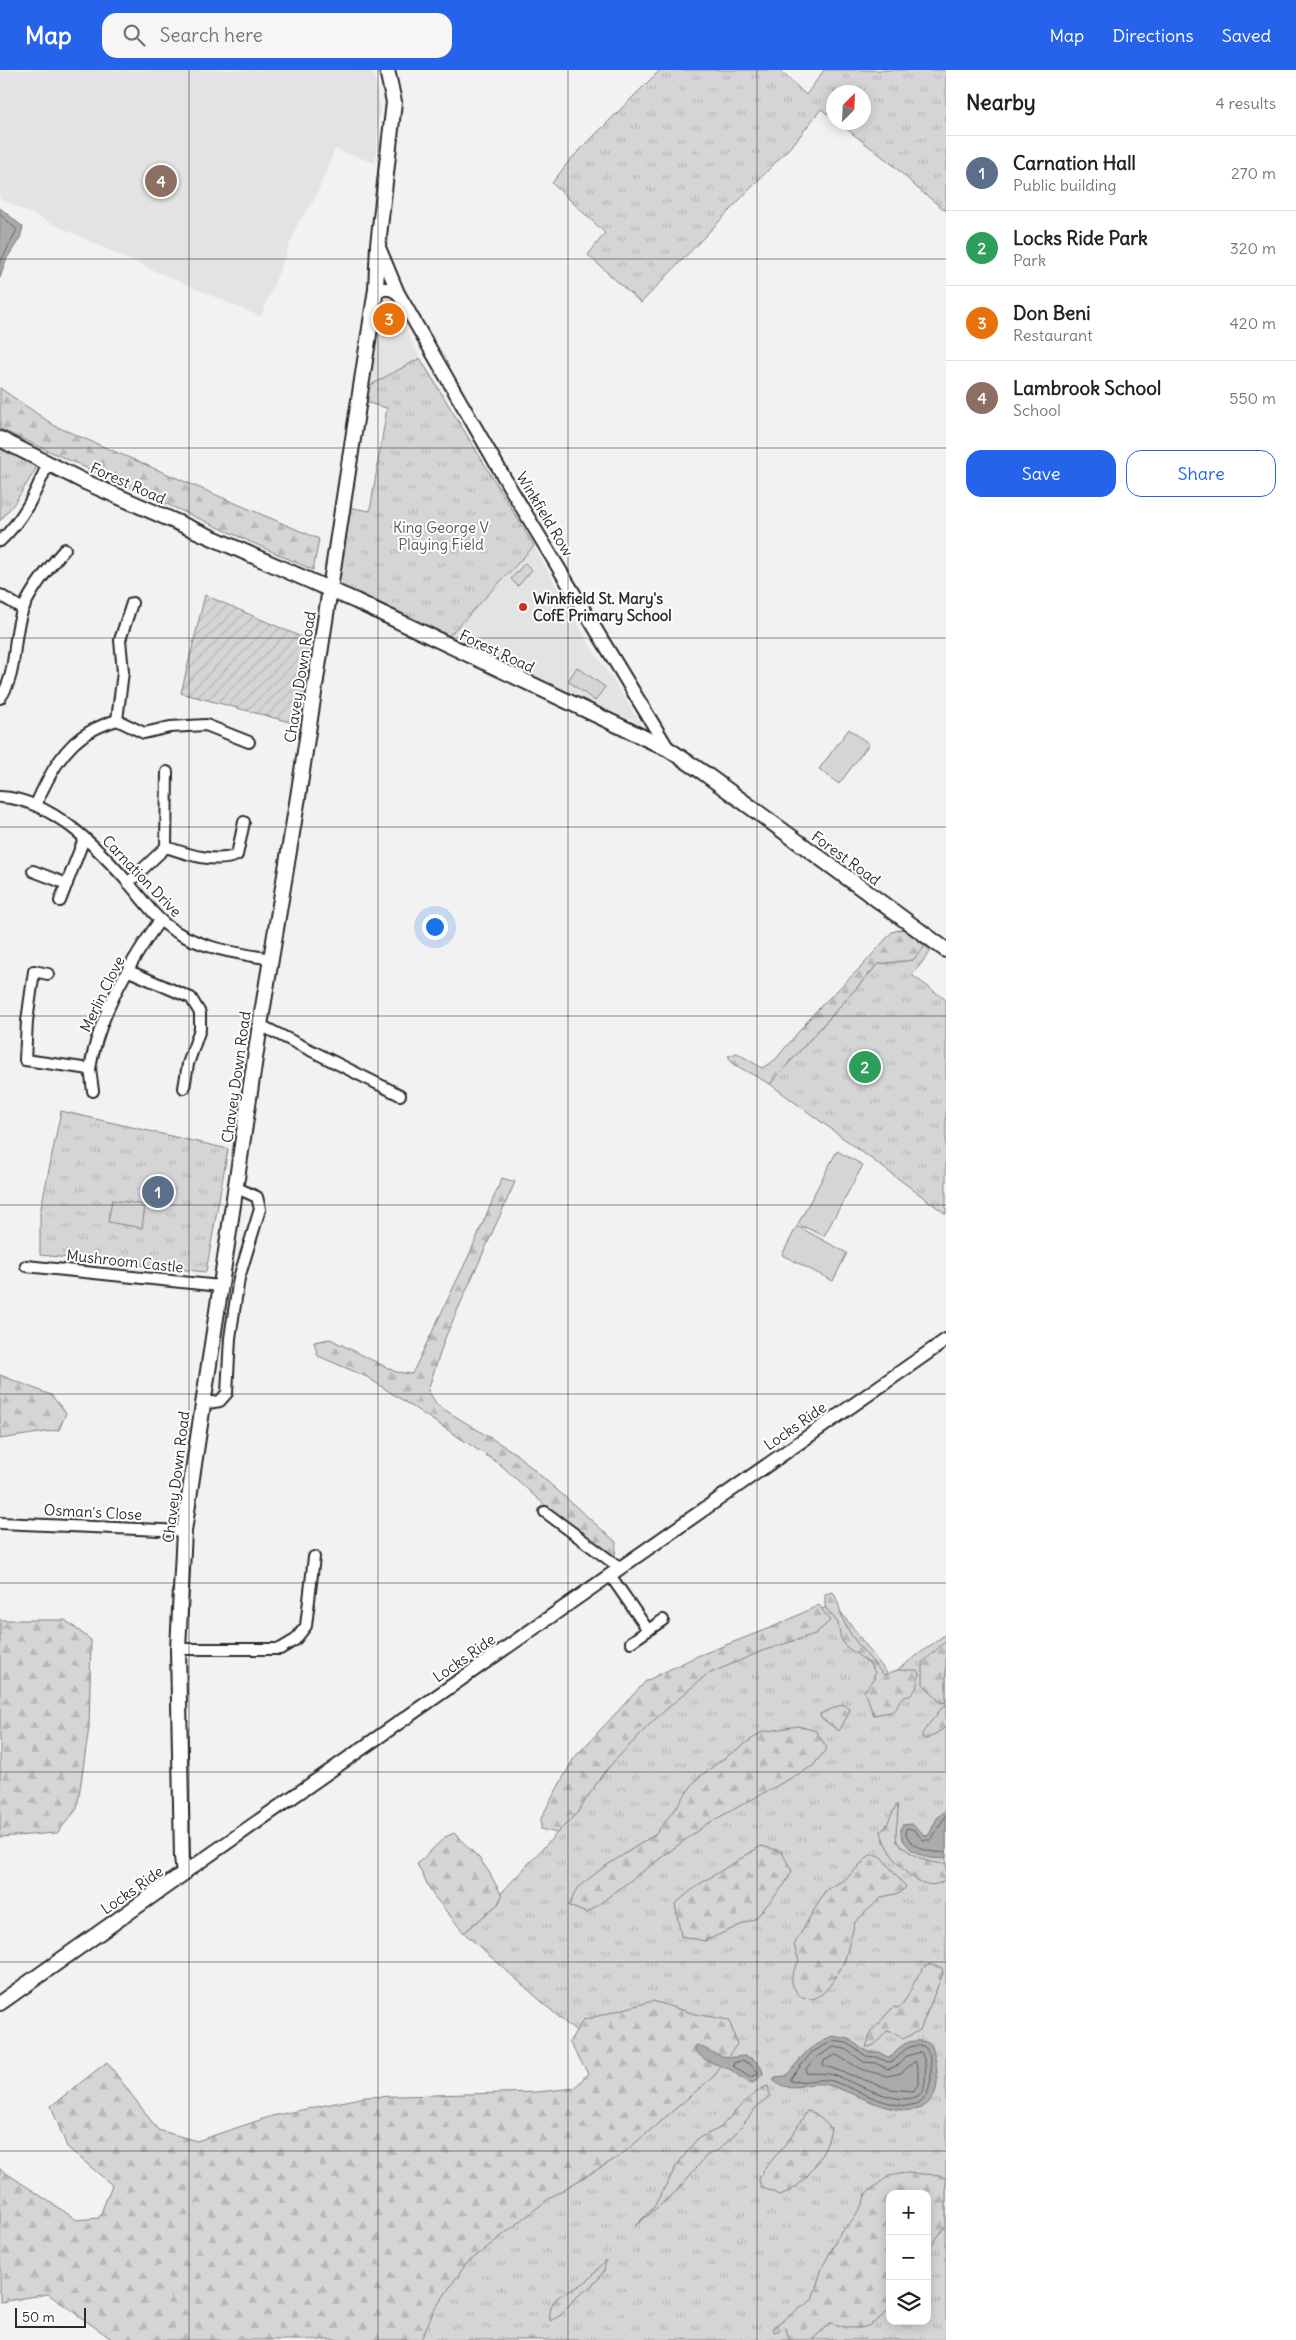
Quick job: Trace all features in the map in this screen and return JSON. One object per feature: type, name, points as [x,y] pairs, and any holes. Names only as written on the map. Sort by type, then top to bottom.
[{"type":"main road","name":"Winkfield Row","points":[[376,290],[378,245],[394,102],[386,70]]},
{"type":"main road","name":"Chavey Down Road","points":[[184,1873],[182,1857],[178,1649],[184,1531],[260,1025],[376,290]]},
{"type":"main road","name":"Forest Road","points":[[0,439],[83,481],[330,589],[668,749],[704,773],[946,950]]},
{"type":"main road","name":"Locks Ride","points":[[0,2002],[184,1873]]},
{"type":"street","name":"Winkfield Row","points":[[378,245],[398,293],[504,478],[668,749]]},
{"type":"street","points":[[376,290],[391,289],[398,293]]},
{"type":"street","points":[[0,541],[11,531],[30,505],[48,463]]},
{"type":"street","points":[[0,698],[5,691],[11,674],[15,643],[23,609],[45,572],[65,549]]},
{"type":"street","points":[[0,595],[23,609]]},
{"type":"street","points":[[116,720],[123,672],[120,640],[132,603]]},
{"type":"street","points":[[36,804],[46,781],[73,744],[90,731],[116,720],[144,732],[170,727],[206,726],[227,732],[249,742]]},
{"type":"street","points":[[128,883],[166,847],[167,772]]},
{"type":"street","name":"Carnation Drive","points":[[0,796],[36,804],[63,819],[112,864],[160,920],[191,940],[228,952],[271,959]]},
{"type":"street","points":[[166,847],[192,856],[229,858],[237,856],[244,822]]},
{"type":"street","points":[[60,901],[84,839]]},
{"type":"street","points":[[33,871],[67,884]]},
{"type":"street","name":"Merlin Clove","points":[[93,1091],[90,1069],[94,1047],[108,1010],[142,945],[160,920]]},
{"type":"street","points":[[48,974],[34,971],[27,1021],[25,1060],[90,1069]]},
{"type":"street","points":[[129,971],[191,998],[200,1013],[200,1029],[188,1064],[184,1088]]},
{"type":"street","points":[[260,1025],[400,1095]]},
{"type":"street","points":[[202,1404],[220,1401],[227,1393],[230,1338],[239,1278],[260,1209],[257,1197],[237,1188]]},
{"type":"street","name":"Mushroom Castle","points":[[26,1266],[220,1286]]},
{"type":"street","name":"Locks Ride","points":[[184,1873],[946,1340]]},
{"type":"street","points":[[546,1512],[615,1572],[648,1630]]},
{"type":"street","name":"Osman's Close","points":[[0,1522],[184,1531]]},
{"type":"street","points":[[178,1649],[280,1649],[295,1640],[306,1626],[314,1557]]},
{"type":"street","points":[[631,1642],[663,1620]]},
{"type":"shaded area","points":[[0,70],[373,70],[380,105],[375,163],[335,149],[315,199],[299,221],[261,317],[141,265],[0,199]]},
{"type":"shaded area","points":[[381,293],[392,296],[410,322],[405,327],[420,358],[367,387]]},
{"type":"shaded area","name":"Winkfield St. Mary's CofE Primary School","points":[[534,546],[590,645],[642,725],[448,637]]},
{"type":"green space","points":[[660,70],[780,70],[806,95],[824,70],[946,70],[946,211],[917,188],[893,165],[848,130],[871,130],[871,85],[826,85],[826,113],[821,109],[796,141],[641,303],[588,255],[605,233],[552,183],[570,160]]},
{"type":"green space","name":"King George V Playing Field","points":[[420,358],[534,546],[448,637],[337,584],[347,507],[370,511],[387,408],[364,402],[367,387]]},
{"type":"green space","points":[[0,388],[55,426],[319,539],[313,570],[0,429]]},
{"type":"green space","points":[[0,447],[37,467],[16,501],[0,521]]},
{"type":"green space","points":[[525,563],[532,570],[518,586],[511,579]]},
{"type":"green space","points":[[205,595],[313,642],[297,724],[181,693]]},
{"type":"green space","points":[[577,667],[605,687],[595,701],[568,681]]},
{"type":"green space","points":[[849,729],[869,744],[839,784],[819,769]]},
{"type":"green space","points":[[903,929],[925,946],[913,960],[878,964],[770,1084],[733,1064],[728,1056],[737,1053],[762,1068],[775,1060],[815,1012],[863,965],[892,932]]},
{"type":"green space","points":[[925,946],[931,951],[912,975],[946,1000],[946,1214],[770,1084],[878,964],[913,960]]},
{"type":"green space","points":[[61,1111],[228,1149],[206,1272],[40,1255],[40,1213]]},
{"type":"green space","points":[[837,1151],[863,1165],[824,1236],[798,1224]]},
{"type":"green space","points":[[502,1178],[515,1182],[445,1338],[428,1390],[437,1405],[515,1453],[616,1542],[615,1558],[600,1556],[501,1465],[367,1377],[318,1356],[314,1342],[330,1339],[396,1372],[412,1374],[470,1253]]},
{"type":"green space","points":[[112,1200],[145,1205],[142,1228],[108,1222]]},
{"type":"green space","points":[[797,1226],[847,1253],[833,1281],[782,1255]]},
{"type":"green space","points":[[0,1375],[51,1395],[66,1413],[59,1430],[0,1439]]},
{"type":"green space","points":[[833,1592],[847,1628],[884,1675],[898,1670],[917,1670],[919,1674],[916,1689],[910,1696],[901,1699],[897,1708],[891,1712],[874,1715],[872,1712],[864,1692],[874,1679],[875,1672],[869,1663],[845,1646],[841,1639],[838,1623],[825,1607],[825,1594]]},
{"type":"green space","points":[[834,1603],[889,1676],[946,1634],[946,2340],[382,2340],[611,2063],[464,1933],[557,1833],[675,1683]]},
{"type":"green space","points":[[819,1605],[830,1621],[815,1634],[762,1651],[706,1675],[653,1721],[604,1772],[578,1812],[557,1833],[541,1829],[541,1818],[574,1758],[646,1681],[695,1657],[780,1624]]},
{"type":"green space","points":[[0,1620],[65,1620],[91,1640],[89,1728],[77,1809],[57,1833],[0,1837]]},
{"type":"green space","points":[[946,1641],[946,1702],[941,1703],[923,1684],[923,1662]]},
{"type":"green space","points":[[843,1704],[850,1709],[839,1731],[820,1717],[820,1714]]},
{"type":"green space","points":[[946,1704],[946,1727],[927,1739],[923,1738],[923,1732]]},
{"type":"green space","points":[[798,1726],[816,1731],[827,1748],[813,1766],[705,1825],[587,1913],[569,1906],[577,1888],[604,1867],[656,1834],[696,1780],[716,1764],[762,1732]]},
{"type":"green space","points":[[897,1804],[897,1842],[926,1861],[946,1863],[946,1879],[936,1884],[926,1884],[915,1879],[896,1861],[881,1831],[885,1828]]},
{"type":"green space","points":[[454,1833],[480,1859],[502,1896],[499,1903],[464,1933],[433,1895],[417,1864],[445,1837]]},
{"type":"green space","points":[[761,1846],[781,1851],[792,1871],[784,1885],[756,1918],[705,1941],[681,1936],[675,1904],[698,1885]]},
{"type":"green space","points":[[870,1855],[878,1855],[882,1858],[906,1887],[900,1893],[882,1897],[855,1922],[844,1963],[831,1984],[822,1994],[813,1999],[802,1998],[792,1981],[793,1972],[799,1961],[794,1945],[825,1891],[847,1878]]},
{"type":"green space","points":[[929,1964],[942,1968],[943,1973],[920,2030],[903,2039],[897,2034],[887,2031],[876,2044],[866,2047],[871,2032],[893,2007],[898,2008],[903,2004],[919,1973]]},
{"type":"green space","points":[[653,2001],[695,2014],[729,2020],[737,2044],[715,2075],[620,2156],[551,2197],[466,2264],[434,2310],[421,2340],[113,2340],[48,2294],[0,2302],[0,2169],[77,2220],[99,2218],[112,2185],[67,2147],[51,2106],[107,2062],[158,2130],[197,2141],[272,2116],[365,2097],[537,2092],[575,2088],[588,2073],[569,2042],[583,2020]]},
{"type":"green space","points":[[768,2086],[770,2096],[758,2105],[735,2135],[717,2151],[707,2155],[676,2192],[635,2226],[654,2207],[677,2165],[697,2139],[720,2128],[744,2102],[762,2088]]},
{"type":"green space","points":[[807,2111],[815,2113],[831,2128],[829,2138],[820,2158],[806,2177],[789,2192],[780,2196],[772,2191],[761,2188],[759,2180],[763,2171],[791,2137]]},
{"type":"green space","points":[[906,2173],[940,2175],[946,2179],[946,2225],[931,2246],[931,2190],[886,2190],[886,2313],[875,2322],[862,2328],[830,2323],[812,2340],[789,2340],[786,2328],[774,2332],[773,2327],[812,2300],[822,2268],[841,2231],[849,2225],[862,2205],[866,2193],[889,2176]]},
{"type":"green space","points":[[606,2260],[604,2271],[595,2283],[574,2299],[561,2315],[550,2321],[550,2312],[555,2300],[587,2281]]},
{"type":"water","points":[[0,208],[23,227],[20,238],[6,260],[0,278]]},
{"type":"water","points":[[946,1810],[946,1857],[931,1858],[922,1855],[915,1852],[903,1840],[901,1833],[902,1825],[912,1824],[926,1836],[929,1835],[937,1818]]},
{"type":"water","points":[[832,2036],[849,2039],[862,2049],[869,2052],[878,2052],[888,2057],[893,2056],[900,2047],[909,2042],[920,2041],[931,2044],[937,2068],[935,2093],[926,2105],[914,2110],[899,2110],[823,2084],[791,2087],[779,2084],[773,2080],[775,2077],[786,2076],[808,2050]]},
{"type":"water","points":[[698,2045],[724,2056],[751,2058],[759,2065],[763,2074],[753,2083],[746,2081],[729,2069],[710,2062],[698,2054],[695,2046]]},
{"type":"place","name":"Lambrook School","points":[[161,181]]},
{"type":"place","name":"Don Beni","points":[[389,319]]},
{"type":"place","name":"Winkfield St. Mary's CofE Primary School","points":[[523,607]]},
{"type":"place","name":"Locks Ride Park","points":[[865,1067]]},
{"type":"place","name":"Carnation Hall","points":[[158,1192]]}]
